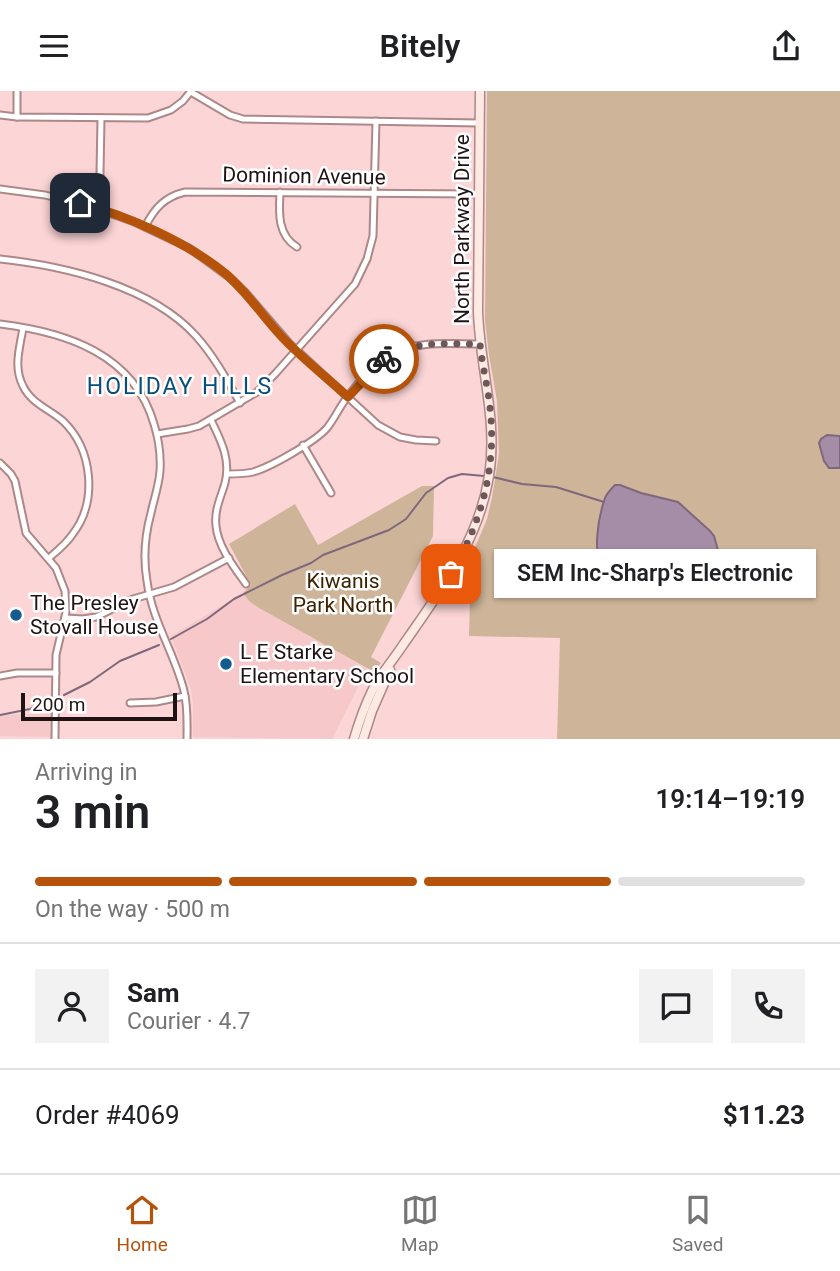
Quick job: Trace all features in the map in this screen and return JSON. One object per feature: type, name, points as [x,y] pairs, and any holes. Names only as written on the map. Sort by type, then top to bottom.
[{"type":"main road","name":"North Parkway Drive","points":[[354,739],[374,688],[465,551],[479,518],[489,478],[492,421],[478,312],[480,91]]},
{"type":"main road","name":"North Parkway Drive","points":[[363,739],[378,694],[407,639]]},
{"type":"street","points":[[17,91],[17,117]]},
{"type":"street","points":[[0,115],[142,118],[160,115],[175,107],[191,91],[239,119],[480,123]]},
{"type":"street","points":[[91,206],[100,174],[101,118]]},
{"type":"street","points":[[157,434],[195,428],[261,389],[349,292],[361,274],[373,236],[376,121]]},
{"type":"street","points":[[0,189],[45,195],[91,206],[189,248],[245,292],[296,351],[374,421],[390,432],[410,439],[436,441]]},
{"type":"street","name":"Dominion Avenue","points":[[145,227],[161,203],[180,193],[194,191],[479,194]]},
{"type":"street","points":[[279,192],[283,230],[289,241],[297,247]]},
{"type":"street","points":[[0,259],[52,267],[93,278],[143,297],[164,309],[186,325],[204,344],[240,403]]},
{"type":"street","points":[[0,324],[71,340],[92,349],[109,359],[128,377],[142,395],[150,412],[157,434],[160,473],[145,548],[146,579],[156,619],[185,696],[187,739]]},
{"type":"street","points":[[23,328],[17,367],[23,386],[32,399],[51,411],[69,428],[82,450],[88,471],[88,496],[81,520],[72,536],[49,558]]},
{"type":"street","points":[[227,474],[255,471],[320,435],[348,397],[381,362],[400,351],[429,344],[480,344]]},
{"type":"street","points":[[211,420],[225,451],[227,474],[215,520],[229,558],[246,584]]},
{"type":"street","points":[[303,445],[331,493]]},
{"type":"street","points":[[0,463],[8,470],[19,491],[26,533],[56,568],[65,591],[65,618],[58,646],[56,673],[55,739]]},
{"type":"street","points":[[65,618],[96,617],[132,599],[174,587],[229,558]]},
{"type":"street","points":[[0,676],[21,672],[56,673]]},
{"type":"street","points":[[130,703],[156,702],[185,696]]},
{"type":"shaded area","points":[[827,435],[840,436],[840,468],[829,468],[824,461],[819,443]]},
{"type":"shaded area","points":[[615,485],[678,502],[710,531],[714,536],[723,568],[716,587],[701,594],[691,594],[681,592],[658,576],[606,570],[598,556],[597,536],[605,498]]},
{"type":"shaded area","points":[[243,593],[259,608],[367,669],[332,739],[193,737],[191,689],[171,636]]},
{"type":"shaded area","points":[[52,698],[52,737],[0,736],[0,715],[30,714],[31,705]]},
{"type":"green space","points":[[487,91],[840,91],[840,739],[557,739],[560,638],[469,636],[471,557],[487,519],[499,454],[497,401],[485,321]]},
{"type":"green space","name":"Kiwanis Park North","points":[[422,486],[434,486],[433,536],[371,657],[381,663],[374,672],[259,608],[243,593],[251,585],[229,544],[295,504],[318,545]]},
{"type":"waterway","points":[[171,639],[207,619],[234,599],[323,555],[389,530],[406,519],[426,493],[448,478],[462,474],[484,476]]},
{"type":"waterway","points":[[493,477],[522,484],[556,487],[604,502]]},
{"type":"waterway","points":[[64,695],[90,682],[120,661],[159,645]]},
{"type":"waterway","points":[[0,715],[30,709],[52,700]]},
{"type":"way so far","points":[[384,359],[410,347],[422,345],[480,344],[492,421],[489,476],[479,518],[465,551],[451,574]]},
{"type":"place","name":"SEM Inc-Sharp's Electronic","points":[[451,574]]},
{"type":"place","name":"The Presley Stovall House","points":[[16,615]]},
{"type":"place","name":"L E Starke Elementary School","points":[[226,664]]},
{"type":"district","name":"HOLIDAY HILLS","points":[[180,386]]},
{"type":"route","points":[[80,203],[145,227],[189,248],[212,263],[239,286],[284,339],[348,397],[384,359]]}]
